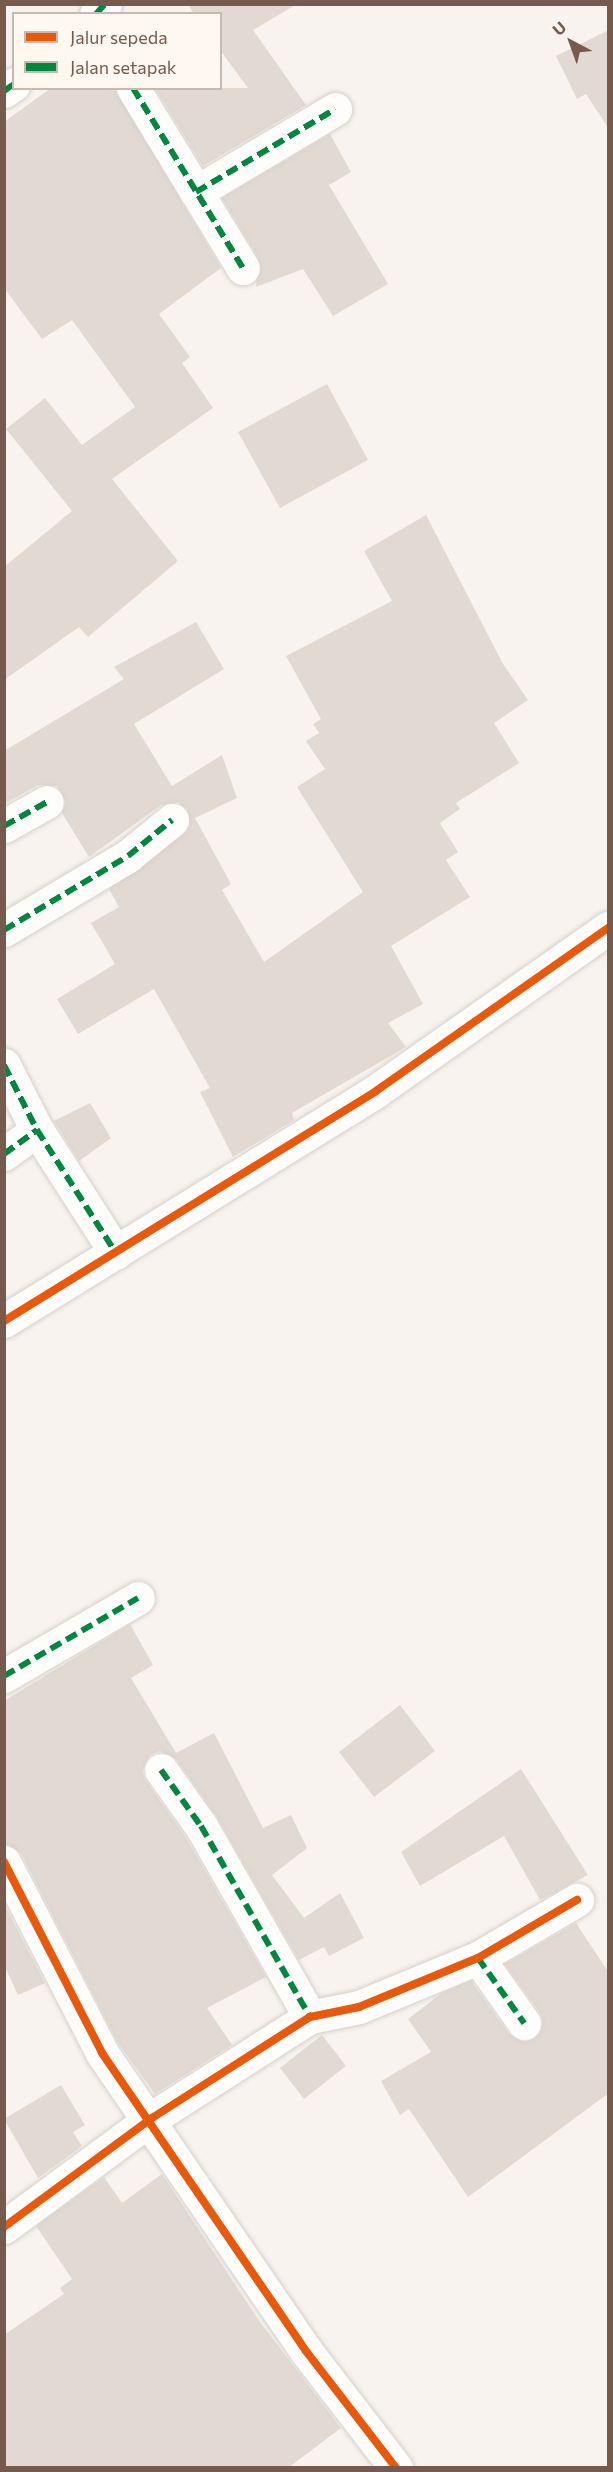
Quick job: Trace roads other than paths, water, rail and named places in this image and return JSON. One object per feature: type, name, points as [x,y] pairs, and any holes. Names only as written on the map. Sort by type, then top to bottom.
[{"type":"street","points":[[134,90],[243,268]]},
{"type":"street","points":[[196,192],[335,109]]},
{"type":"street","points":[[4,826],[47,802]]},
{"type":"street","points":[[4,930],[128,856],[172,820]]},
{"type":"street","points":[[4,1321],[376,1091],[609,928]]},
{"type":"street","points":[[4,1065],[38,1130],[116,1253]]},
{"type":"street","points":[[4,1154],[38,1130]]},
{"type":"street","points":[[4,1676],[138,1598]]},
{"type":"street","points":[[161,1770],[201,1826],[310,2017]]},
{"type":"street","points":[[4,1862],[102,2053],[152,2118],[306,2351],[396,2468]]},
{"type":"street","points":[[4,2227],[152,2118],[310,2017],[359,2007],[478,1958],[577,1900]]},
{"type":"street","points":[[478,1958],[524,2023]]}]
